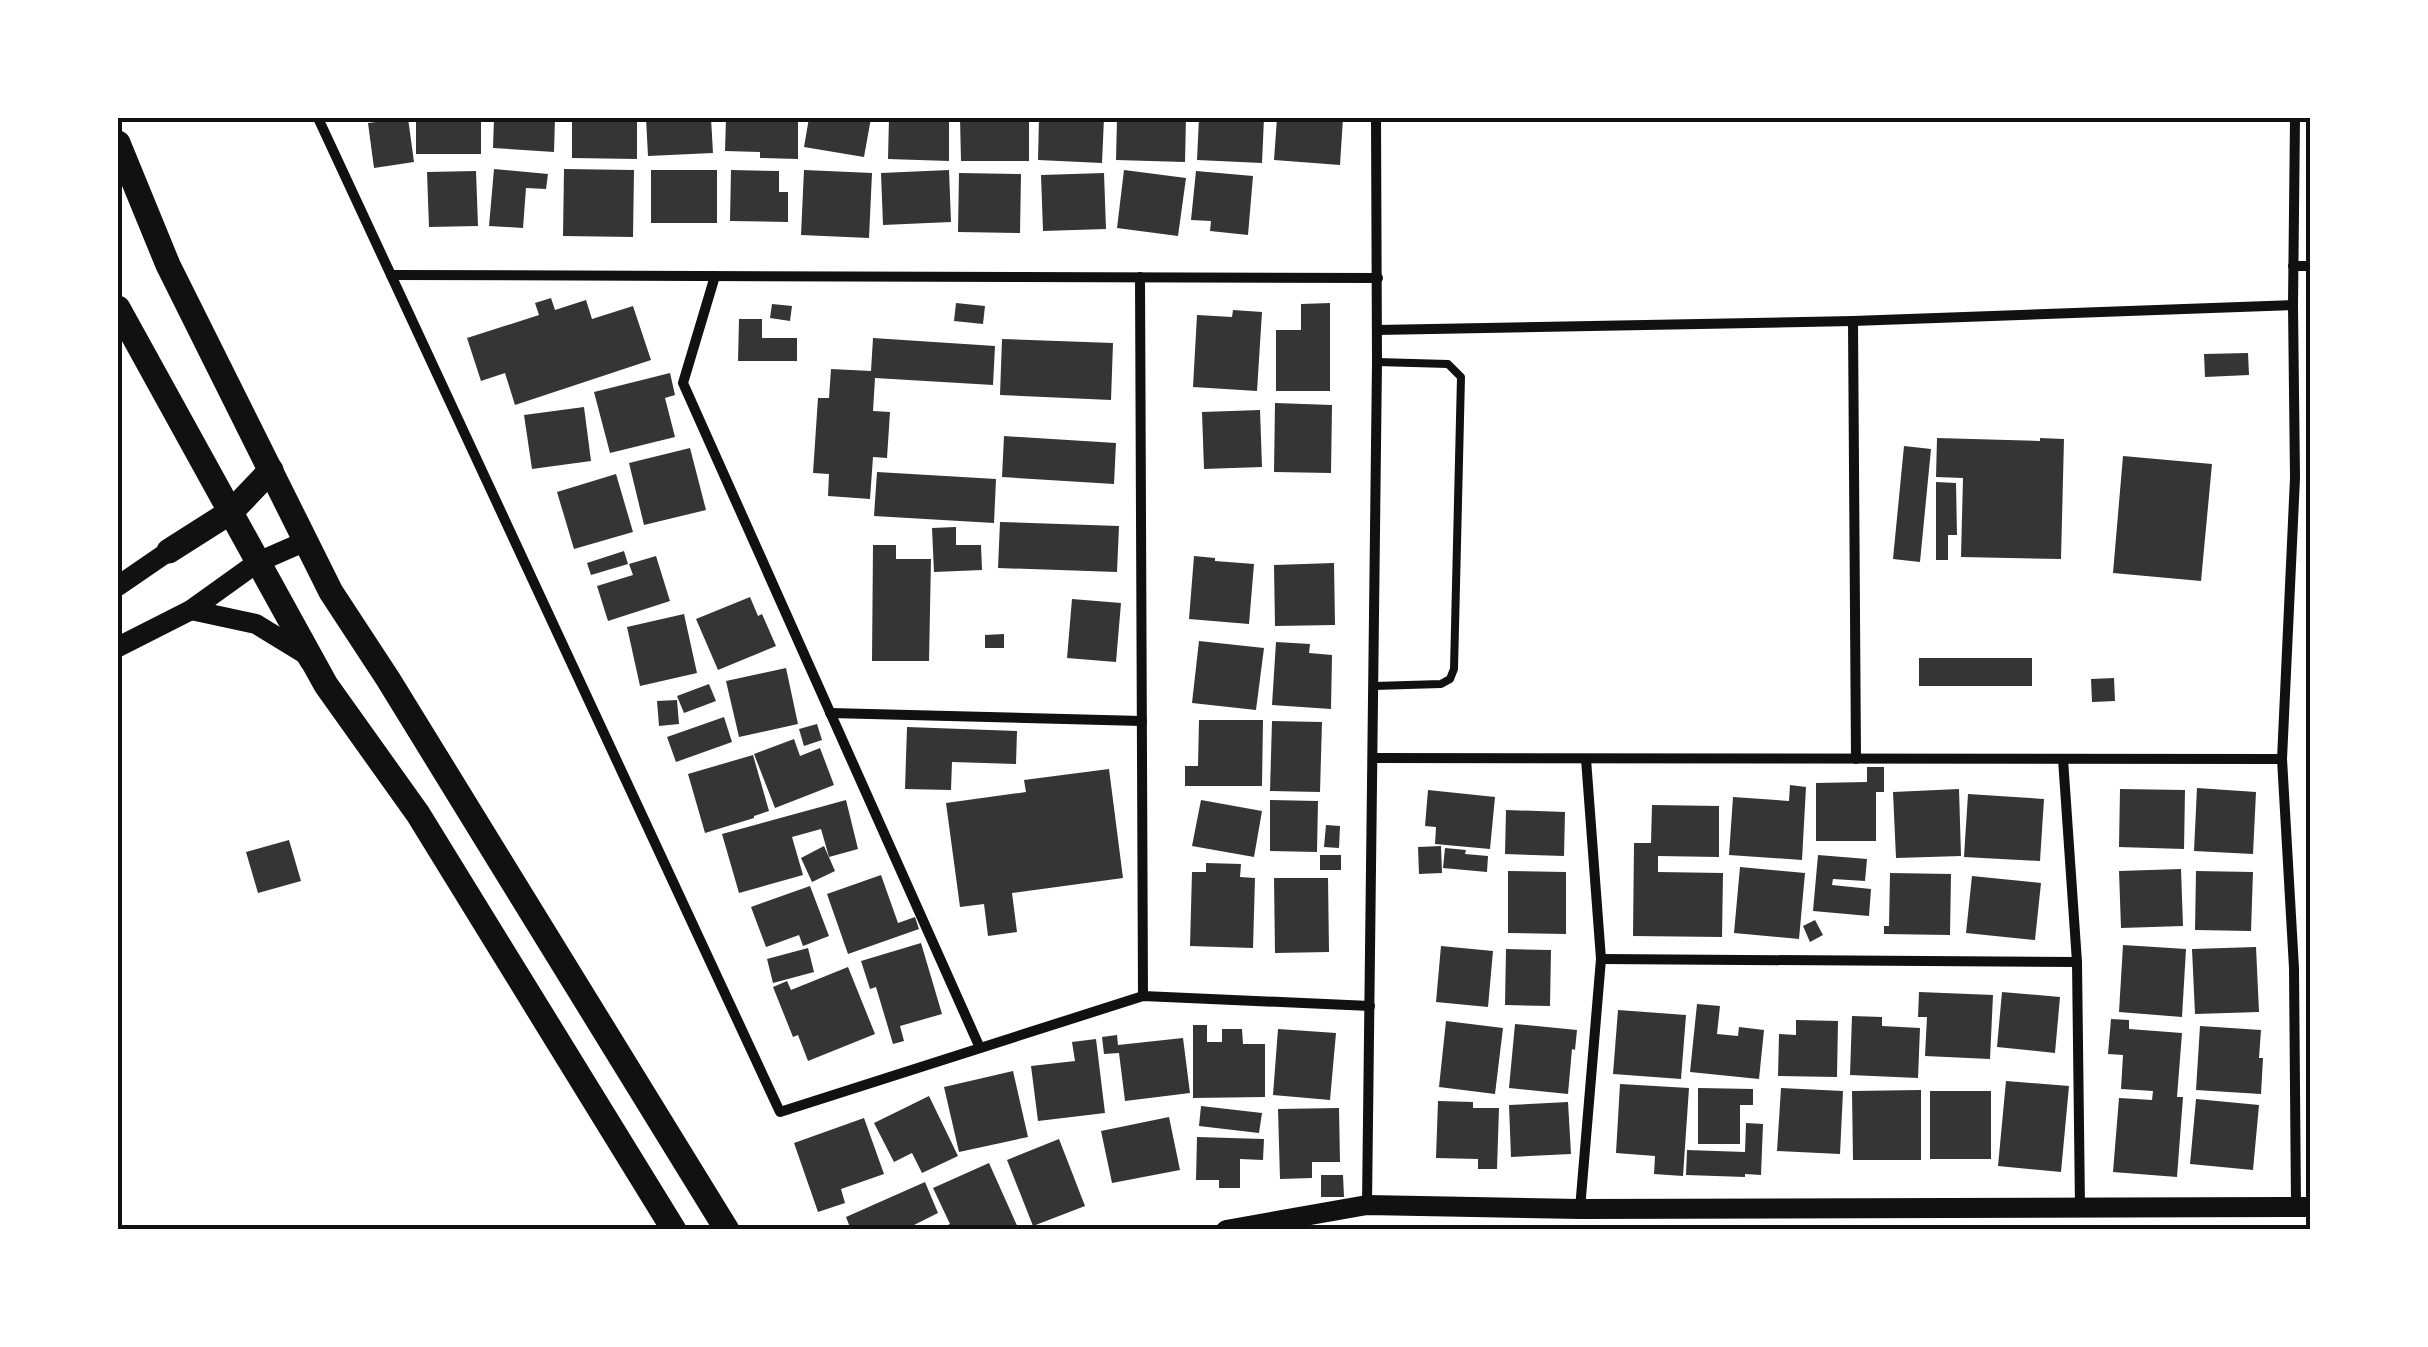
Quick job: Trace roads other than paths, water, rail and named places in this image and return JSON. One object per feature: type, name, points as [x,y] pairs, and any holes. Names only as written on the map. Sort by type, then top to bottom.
[{"type":"main road","points":[[118,143],[168,265],[331,592],[726,1230]]},
{"type":"main road","points":[[118,308],[326,685]]},
{"type":"main road","points":[[118,586],[232,511],[270,470]]},
{"type":"main road","points":[[118,647],[191,610],[258,562],[306,541]]},
{"type":"main road","points":[[191,610],[256,624],[304,654],[418,814],[674,1230]]},
{"type":"main road","points":[[1226,1230],[1367,1204],[1580,1209],[2303,1207]]},
{"type":"street","points":[[318,118],[780,1112],[1144,996],[1370,1006]]},
{"type":"street","points":[[1367,1204],[1378,278],[1376,118]]},
{"type":"street","points":[[2294,118],[2295,478],[2282,759],[2303,1207]]},
{"type":"street","points":[[2293,266],[2310,266]]},
{"type":"street","points":[[392,275],[1378,278]]},
{"type":"street","points":[[714,276],[683,383],[980,1048]]},
{"type":"street","points":[[1140,277],[1144,996]]},
{"type":"street","points":[[1377,330],[1854,322],[2293,305]]},
{"type":"street","points":[[1854,322],[1856,759]]},
{"type":"street","points":[[2295,478],[2310,478]]},
{"type":"street","points":[[830,713],[1142,721]]},
{"type":"street","points":[[1373,758],[2282,759]]},
{"type":"street","points":[[1580,1209],[1601,960],[1586,758]]},
{"type":"street","points":[[2063,759],[2077,962],[2080,1209]]},
{"type":"street","points":[[1601,960],[2077,962]]},
{"type":"street","points":[[2294,968],[2310,968]]},
{"type":"lane","points":[[1374,686],[1441,684],[1450,679],[1454,669],[1460,377],[1448,364],[1377,362]]}]
